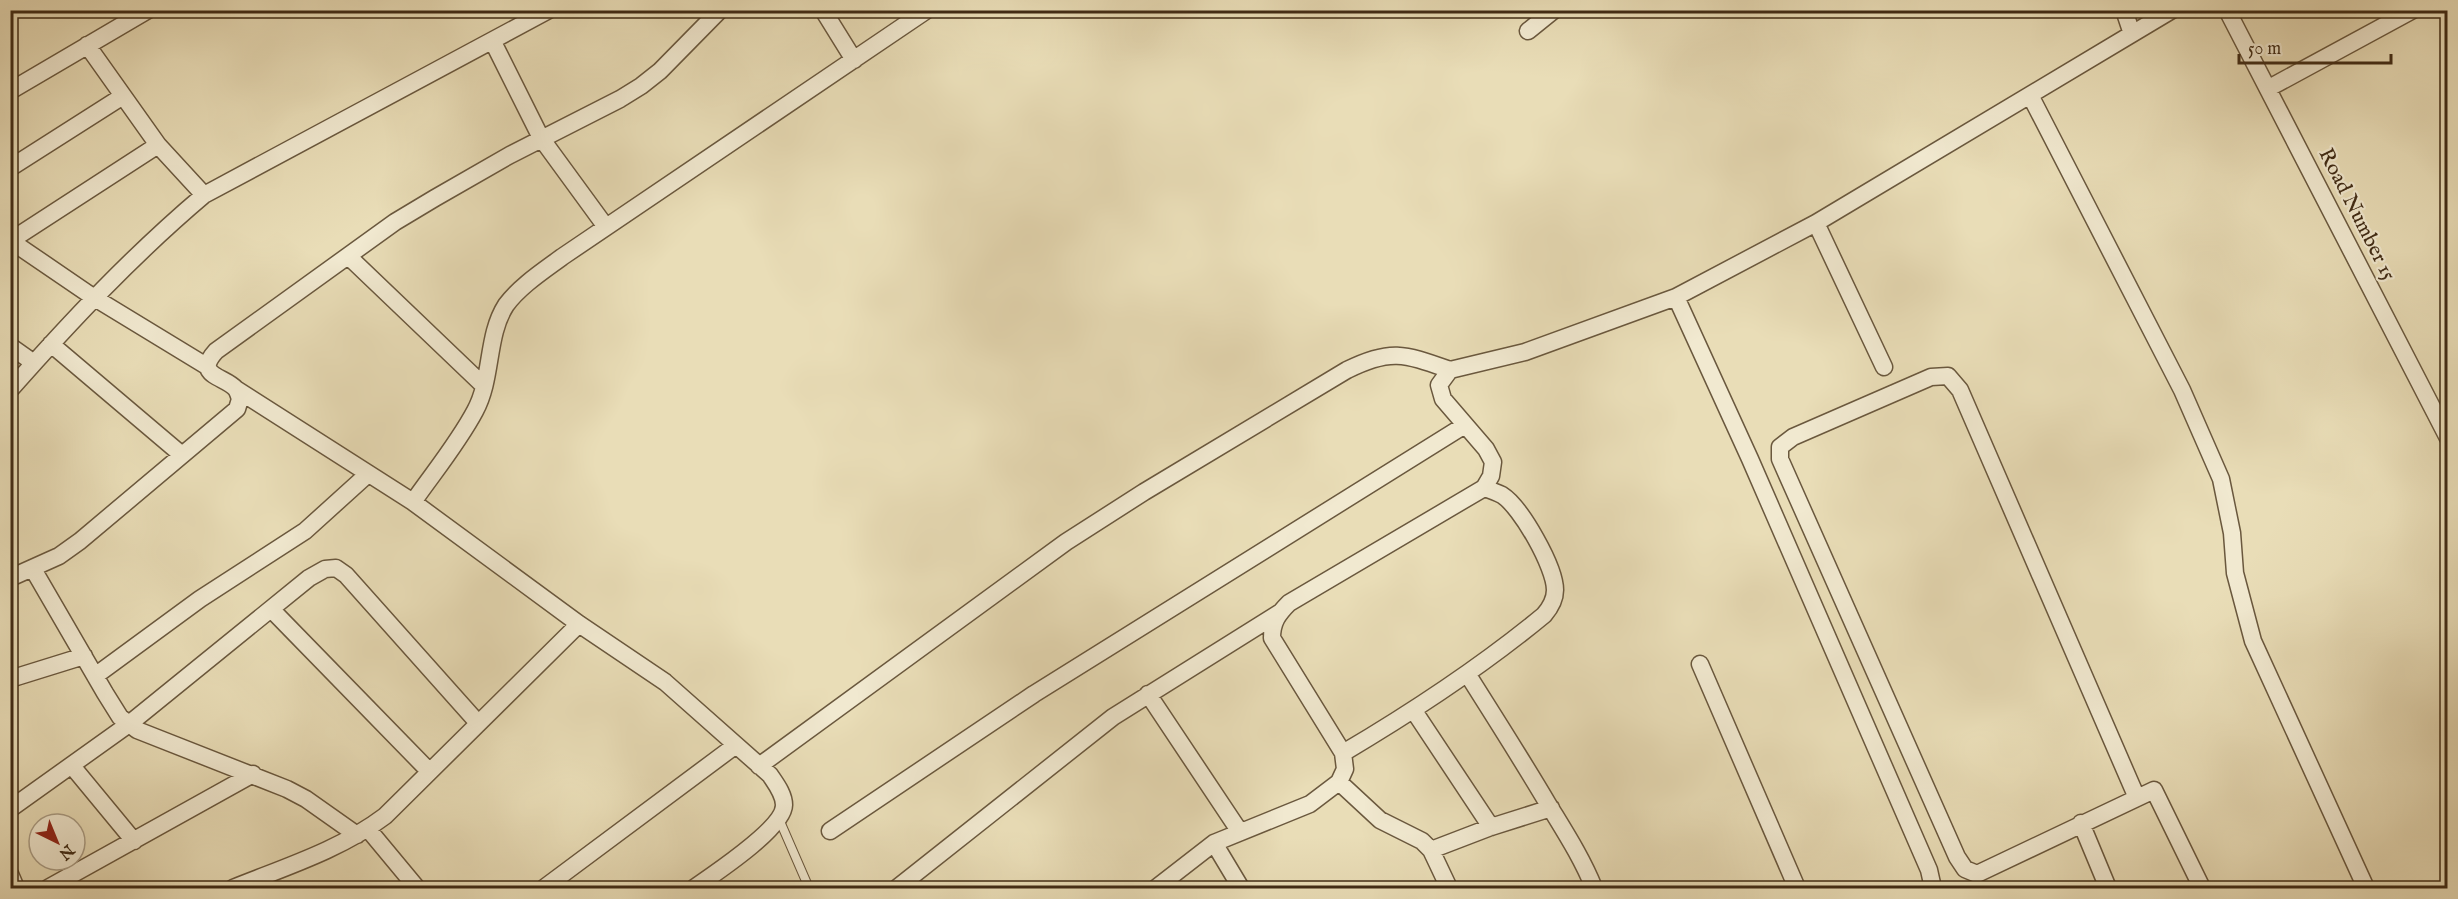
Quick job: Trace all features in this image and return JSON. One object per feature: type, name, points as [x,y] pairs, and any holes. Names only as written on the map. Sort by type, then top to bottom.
[{"type":"street","points":[[10,91],[148,10]]},
{"type":"street","points":[[10,390],[93,297],[166,227],[204,195],[549,10]]},
{"type":"street","points":[[208,367],[209,359],[216,351],[348,256],[435,198],[541,138],[620,99],[641,86],[660,71],[720,10]]},
{"type":"street","points":[[823,10],[854,60]]},
{"type":"street","points":[[413,502],[476,409],[484,386],[499,320],[507,305],[527,284],[606,227],[927,10]]},
{"type":"street","points":[[1528,31],[1554,10]]},
{"type":"street","points":[[2124,10],[2132,34]]},
{"type":"street","points":[[759,766],[1066,542],[1144,492],[1347,370],[1371,358],[1387,355],[1419,359],[1450,370],[1525,352],[1676,297],[1816,223],[2172,10]]},
{"type":"street","name":"Road Number 15","points":[[2227,10],[2448,438]]},
{"type":"street","points":[[2269,88],[2414,10]]},
{"type":"street","points":[[493,42],[541,138],[606,227]]},
{"type":"street","points":[[87,45],[158,145],[204,195]]},
{"type":"street","points":[[2030,95],[2182,390],[2212,459],[2220,479],[2232,533],[2235,573],[2253,641],[2366,888]]},
{"type":"street","points":[[10,168],[123,96]]},
{"type":"street","points":[[158,145],[11,241],[93,297],[208,367],[212,375],[413,502],[579,624],[665,682],[770,776],[780,790],[784,805],[779,819],[768,832],[694,888]]},
{"type":"street","points":[[1816,223],[1884,367]]},
{"type":"street","points":[[348,256],[484,386]]},
{"type":"street","points":[[1676,297],[1750,459],[1929,870],[1933,888]]},
{"type":"street","points":[[51,344],[182,455]]},
{"type":"street","points":[[10,346],[34,363]]},
{"type":"street","points":[[1156,888],[1214,843],[1310,804],[1339,782],[1345,769],[1343,753],[1272,638],[1272,625],[1289,603],[1484,488],[1491,476],[1493,462],[1486,449],[1443,399],[1439,384],[1450,370]]},
{"type":"street","points":[[2137,798],[1960,390],[1948,376],[1931,377],[1793,437],[1780,447],[1780,459],[1957,857],[1965,869],[1977,874],[2154,790],[2202,888]]},
{"type":"street","points":[[10,578],[59,556],[80,541],[237,409],[240,399],[236,389]]},
{"type":"street","points":[[830,831],[1035,694],[1465,424]]},
{"type":"street","points":[[95,676],[200,599],[305,531],[368,474]]},
{"type":"street","points":[[1343,753],[1414,711],[1467,675],[1544,615],[1552,605],[1555,590],[1552,576],[1526,520],[1502,495],[1484,488]]},
{"type":"street","points":[[10,809],[129,724],[309,578],[325,569],[336,568],[346,575],[478,723]]},
{"type":"street","points":[[33,569],[120,717],[137,730],[163,742],[253,774],[306,799],[362,832],[415,888]]},
{"type":"street","points":[[271,609],[429,771]]},
{"type":"street","points":[[897,888],[1113,717],[1280,613]]},
{"type":"street","points":[[233,888],[362,832],[385,816],[579,624]]},
{"type":"street","points":[[10,679],[84,656]]},
{"type":"street","points":[[1700,664],[1797,888]]},
{"type":"street","points":[[1467,675],[1585,865],[1594,888]]},
{"type":"street","points":[[1148,694],[1240,832]]},
{"type":"street","points":[[1414,711],[1491,827]]},
{"type":"street","points":[[544,888],[736,745]]},
{"type":"street","points":[[72,766],[134,841]]},
{"type":"street","points":[[48,888],[253,774]]},
{"type":"street","points":[[1339,782],[1380,820],[1422,841],[1431,850],[1449,888]]},
{"type":"street","points":[[1431,850],[1491,827],[1551,808]]},
{"type":"street","points":[[2081,823],[2108,888]]},
{"type":"street","points":[[1214,843],[1241,888]]},
{"type":"street","points":[[10,874],[16,888]]},
{"type":"lane","points":[[779,819],[809,888]]}]
